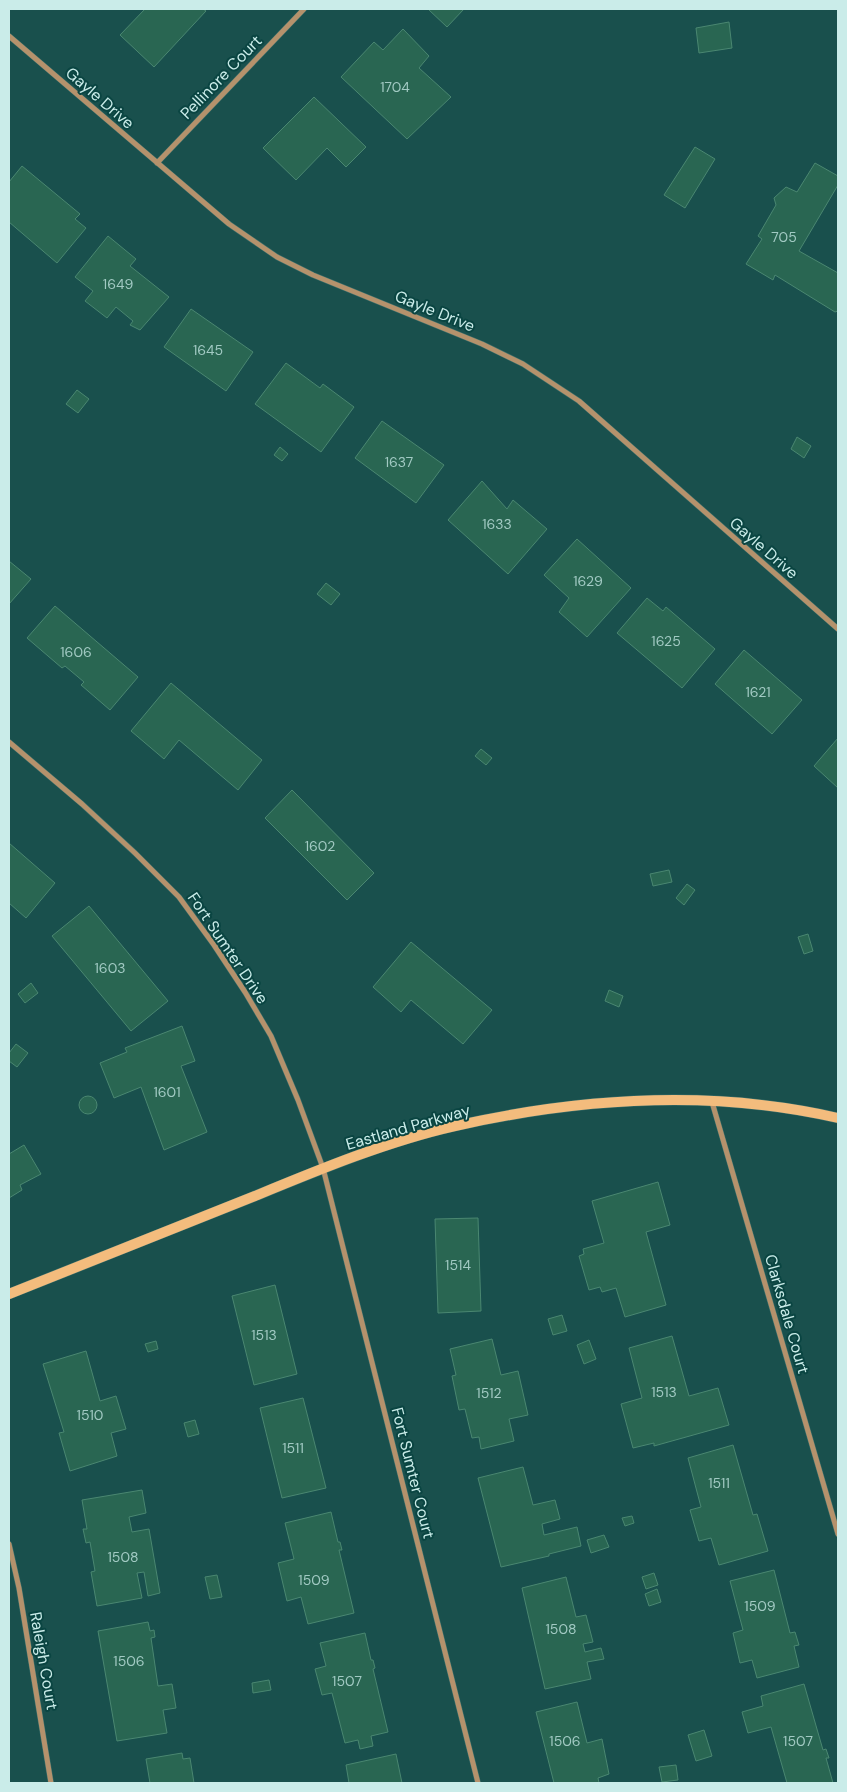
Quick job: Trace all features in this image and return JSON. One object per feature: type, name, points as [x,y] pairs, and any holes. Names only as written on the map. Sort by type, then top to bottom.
[{"type":"street","name":"Pellinore Court","points":[[157,163],[304,9]]},
{"type":"street","name":"Gayle Drive","points":[[9,36],[229,224],[277,257],[313,275],[482,344],[522,364],[579,401],[838,629]]},
{"type":"street","name":"Fort Sumter Drive","points":[[9,742],[82,804],[179,897],[214,945],[271,1036],[298,1100],[323,1168]]},
{"type":"street","name":"Eastland Parkway","points":[[9,1294],[323,1168],[407,1139],[454,1126],[550,1108],[661,1100],[776,1106],[838,1118]]},
{"type":"street","name":"Clarksdale Court","points":[[712,1102],[838,1534]]},
{"type":"street","name":"Fort Sumter Court","points":[[323,1168],[478,1783]]},
{"type":"street","name":"Raleigh Court","points":[[9,1544],[19,1588],[52,1783]]},
{"type":"building","points":[[145,9],[203,9],[206,11],[154,67],[120,35]]},
{"type":"building","points":[[428,9],[464,9],[447,27]]},
{"type":"building","points":[[729,22],[732,48],[699,53],[696,28]]},
{"type":"building","points":[[403,29],[429,56],[419,68],[451,97],[407,139],[341,77],[374,42],[383,50]]},
{"type":"building","points":[[314,97],[366,147],[346,167],[327,148],[296,180],[263,148]]},
{"type":"building","points":[[695,147],[715,159],[685,208],[664,195]]},
{"type":"building","points":[[815,163],[838,176],[838,185],[799,251],[838,273],[838,311],[835,312],[775,275],[773,280],[746,264],[762,239],[758,236],[776,205],[774,198],[786,187],[797,192]]},
{"type":"building","points":[[22,166],[80,214],[75,219],[86,228],[57,263],[9,222],[9,182]]},
{"type":"building","points":[[108,236],[136,259],[130,266],[169,297],[140,330],[130,325],[133,321],[116,307],[107,318],[85,301],[93,291],[75,277]]},
{"type":"building","points":[[191,309],[253,352],[226,391],[164,347]]},
{"type":"building","points":[[286,363],[320,388],[323,384],[354,407],[321,452],[255,404]]},
{"type":"building","points":[[77,390],[89,399],[78,413],[66,404]]},
{"type":"building","points":[[382,421],[444,465],[416,503],[355,458]]},
{"type":"building","points":[[797,437],[811,446],[804,458],[791,449]]},
{"type":"building","points":[[280,447],[288,454],[282,461],[274,455]]},
{"type":"building","points":[[482,481],[507,509],[513,500],[547,529],[508,574],[448,520]]},
{"type":"building","points":[[577,539],[631,588],[587,637],[559,612],[569,598],[544,575]]},
{"type":"building","points":[[9,561],[31,579],[9,604]]},
{"type":"building","points":[[326,583],[340,594],[331,605],[317,594]]},
{"type":"building","points":[[647,598],[663,611],[666,607],[715,649],[682,688],[617,633]]},
{"type":"building","points":[[55,606],[138,677],[110,710],[81,685],[84,682],[65,666],[62,668],[27,638]]},
{"type":"building","points":[[744,650],[802,700],[772,734],[715,684]]},
{"type":"building","points":[[171,683],[262,760],[238,790],[179,740],[164,759],[131,731]]},
{"type":"building","points":[[838,738],[838,788],[814,766]]},
{"type":"building","points":[[481,749],[492,758],[486,765],[475,756]]},
{"type":"building","points":[[292,790],[374,873],[347,900],[265,818]]},
{"type":"building","points":[[9,843],[55,883],[26,918],[9,903]]},
{"type":"building","points":[[669,870],[672,882],[653,886],[650,874]]},
{"type":"building","points":[[687,884],[695,890],[684,905],[676,898]]},
{"type":"building","points":[[89,906],[168,1001],[131,1031],[52,936]]},
{"type":"building","points":[[808,934],[813,951],[804,954],[798,937]]},
{"type":"building","points":[[411,942],[492,1010],[463,1044],[411,1000],[401,1012],[373,987]]},
{"type":"building","points":[[31,983],[38,993],[25,1003],[18,994]]},
{"type":"building","points":[[609,990],[623,996],[619,1007],[605,1001]]},
{"type":"building","points":[[182,1026],[195,1061],[181,1066],[207,1132],[164,1150],[141,1087],[114,1098],[100,1063],[127,1052],[125,1048]]},
{"type":"building","points":[[16,1044],[28,1053],[17,1067],[9,1061],[9,1053]]},
{"type":"building","points":[[84,1096],[92,1096],[97,1101],[95,1112],[84,1114],[79,1109],[79,1101]]},
{"type":"building","points":[[24,1145],[41,1174],[20,1185],[22,1190],[9,1198],[9,1154]]},
{"type":"building","points":[[658,1182],[670,1225],[646,1232],[666,1305],[625,1317],[616,1288],[602,1292],[600,1287],[589,1290],[579,1256],[584,1254],[583,1249],[604,1243],[592,1201]]},
{"type":"building","points":[[478,1218],[481,1311],[438,1313],[435,1219]]},
{"type":"building","points":[[275,1285],[297,1374],[254,1385],[232,1296]]},
{"type":"building","points":[[562,1315],[567,1331],[553,1335],[548,1319]]},
{"type":"building","points":[[672,1336],[689,1396],[718,1388],[729,1425],[654,1446],[654,1443],[633,1448],[621,1404],[642,1398],[629,1348]]},
{"type":"building","points":[[492,1339],[501,1375],[518,1371],[528,1415],[509,1419],[514,1441],[481,1449],[479,1437],[472,1438],[465,1409],[459,1410],[452,1376],[456,1375],[450,1349]]},
{"type":"building","points":[[589,1340],[596,1359],[584,1364],[577,1345]]},
{"type":"building","points":[[156,1341],[158,1349],[148,1352],[145,1344]]},
{"type":"building","points":[[86,1351],[100,1401],[116,1396],[126,1429],[111,1433],[117,1456],[70,1471],[59,1433],[64,1432],[43,1364]]},
{"type":"building","points":[[303,1398],[326,1488],[282,1498],[260,1408]]},
{"type":"building","points":[[195,1420],[199,1434],[188,1437],[184,1423]]},
{"type":"building","points":[[733,1445],[753,1515],[757,1514],[768,1551],[719,1565],[711,1538],[699,1541],[690,1510],[701,1507],[688,1458]]},
{"type":"building","points":[[523,1467],[533,1505],[555,1500],[560,1519],[542,1524],[544,1535],[577,1527],[581,1546],[549,1554],[549,1556],[501,1567],[478,1478]]},
{"type":"building","points":[[142,1490],[146,1513],[129,1517],[132,1532],[149,1529],[160,1593],[148,1596],[144,1572],[137,1573],[142,1598],[97,1606],[91,1572],[95,1571],[90,1542],[86,1543],[83,1529],[87,1529],[82,1500]]},
{"type":"building","points":[[331,1512],[338,1542],[340,1542],[342,1550],[339,1550],[354,1613],[308,1624],[301,1597],[287,1601],[278,1563],[294,1559],[285,1523]]},
{"type":"building","points":[[632,1516],[634,1523],[625,1526],[622,1518]]},
{"type":"building","points":[[604,1535],[609,1547],[591,1553],[587,1540]]},
{"type":"building","points":[[774,1570],[790,1633],[795,1632],[799,1645],[794,1646],[799,1667],[757,1678],[752,1660],[740,1663],[733,1633],[743,1630],[730,1581]]},
{"type":"building","points":[[654,1573],[658,1585],[646,1589],[642,1577]]},
{"type":"building","points":[[217,1575],[222,1597],[210,1599],[205,1577]]},
{"type":"building","points":[[566,1577],[576,1617],[586,1615],[593,1642],[583,1644],[585,1652],[601,1648],[604,1659],[587,1662],[591,1679],[545,1689],[522,1588]]},
{"type":"building","points":[[657,1589],[661,1602],[649,1606],[645,1594]]},
{"type":"building","points":[[148,1622],[150,1631],[154,1630],[155,1637],[151,1638],[158,1686],[172,1684],[176,1708],[163,1710],[167,1733],[117,1741],[98,1631]]},
{"type":"building","points":[[365,1633],[371,1660],[373,1660],[375,1668],[373,1669],[388,1732],[371,1736],[373,1746],[360,1749],[358,1740],[345,1743],[332,1693],[322,1695],[315,1669],[326,1666],[320,1643]]},
{"type":"building","points":[[269,1680],[271,1690],[253,1693],[252,1683]]},
{"type":"building","points":[[804,1684],[823,1750],[826,1749],[829,1758],[826,1758],[833,1783],[787,1783],[771,1727],[748,1733],[742,1712],[763,1706],[761,1696]]},
{"type":"building","points":[[577,1702],[587,1743],[602,1739],[609,1774],[598,1778],[599,1783],[554,1783],[536,1712]]},
{"type":"building","points":[[704,1730],[712,1756],[696,1761],[688,1735]]},
{"type":"building","points":[[182,1753],[183,1759],[190,1758],[194,1783],[150,1783],[146,1759]]},
{"type":"building","points":[[396,1754],[402,1783],[349,1783],[346,1765]]},
{"type":"building","points":[[676,1765],[678,1780],[662,1782],[659,1767]]}]
